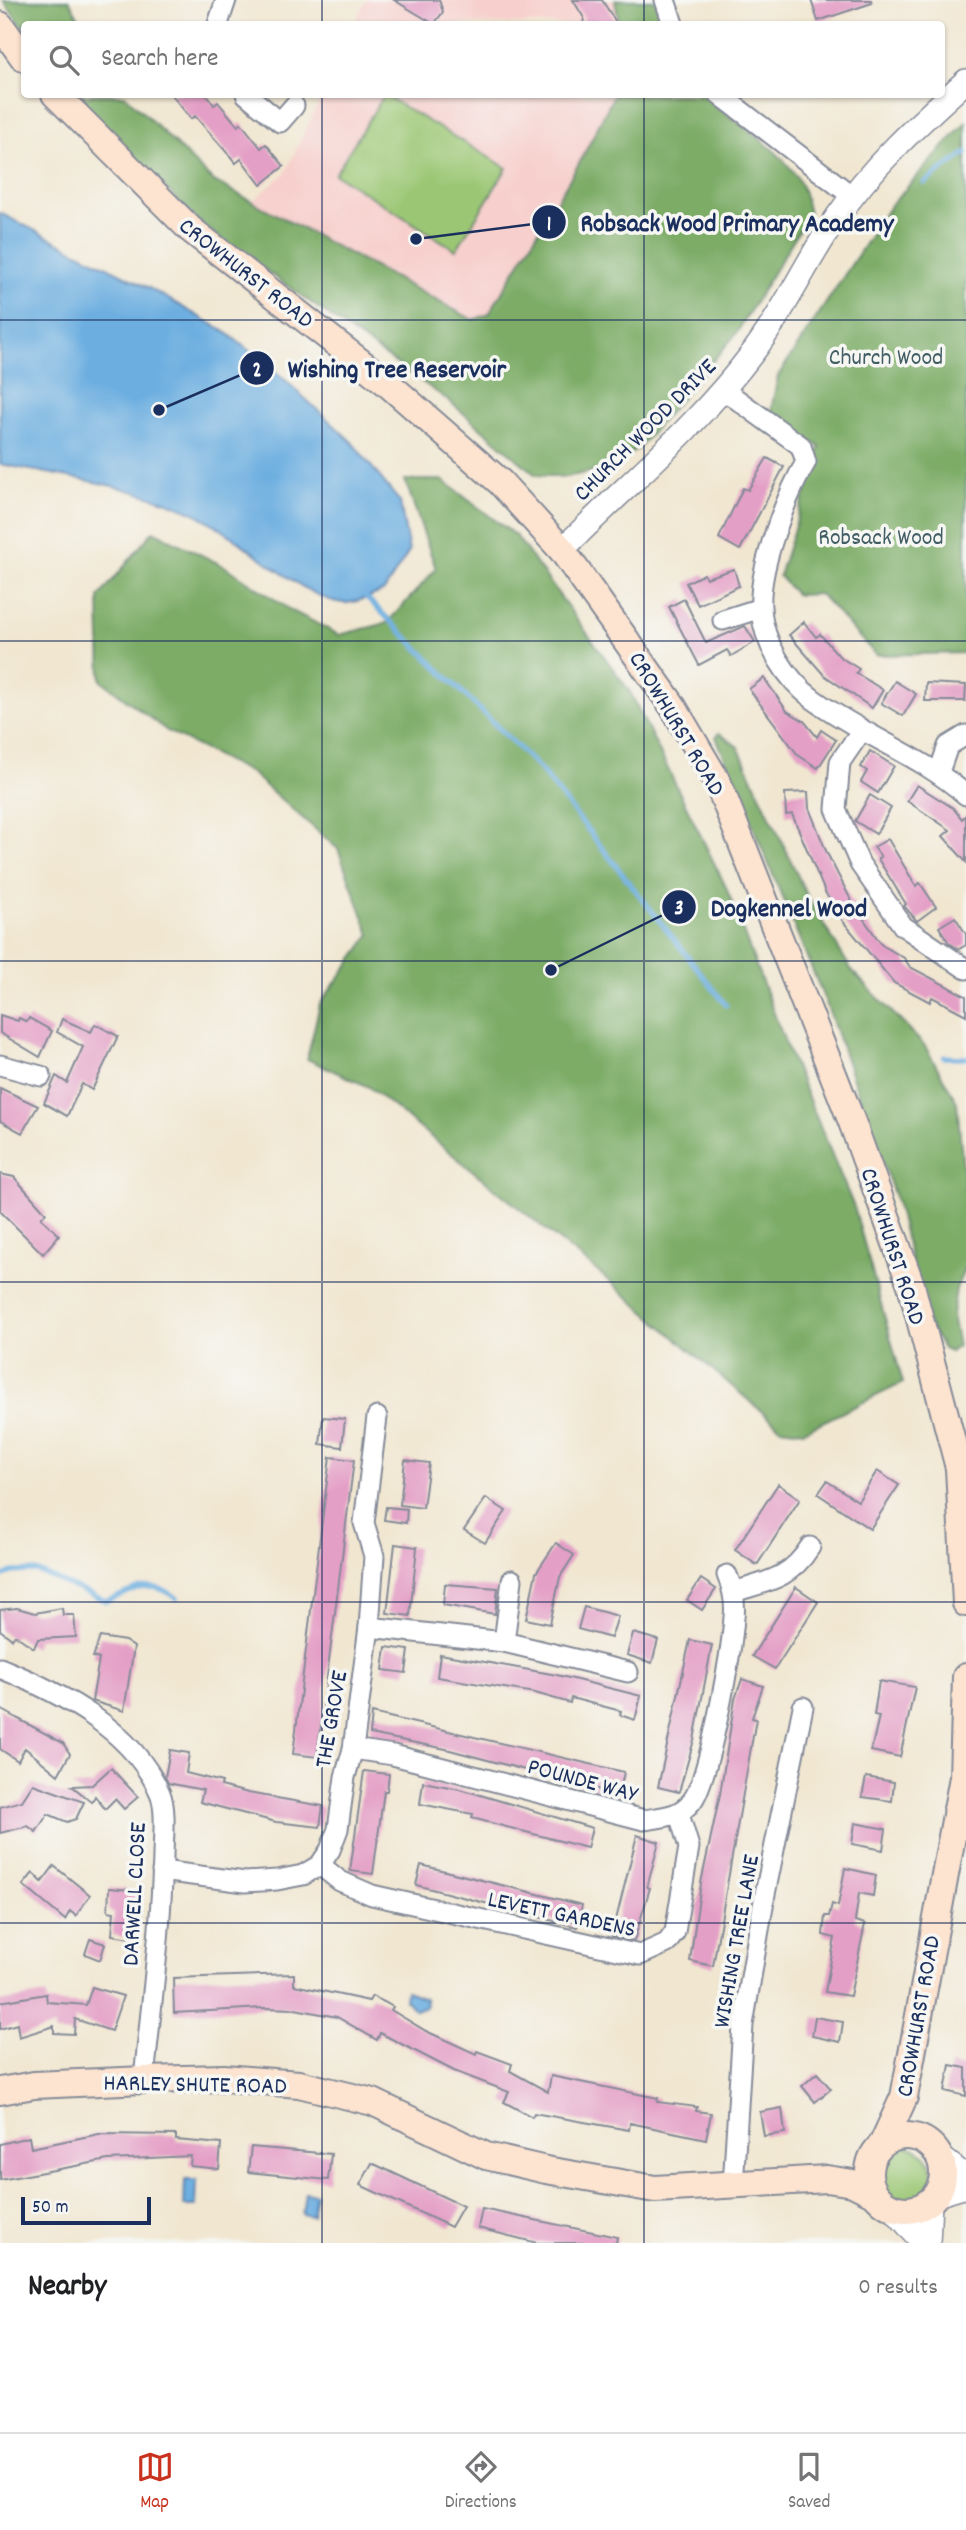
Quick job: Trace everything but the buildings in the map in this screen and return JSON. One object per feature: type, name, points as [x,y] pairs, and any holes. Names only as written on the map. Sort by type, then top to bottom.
[{"type":"main road","points":[[0,25],[21,54]]},
{"type":"main road","name":"CROWHURST ROAD","points":[[59,98],[190,229],[301,314],[450,436],[500,482],[562,550],[666,695],[718,783],[852,1122],[911,1285],[959,1468],[966,1604]]},
{"type":"main road","name":"CROWHURST ROAD","points":[[877,2151],[904,2097],[963,1777],[966,1677]]},
{"type":"main road","name":"HARLEY SHUTE ROAD","points":[[0,2091],[34,2085],[224,2078],[299,2084],[373,2102],[486,2156],[546,2171],[655,2189],[827,2179],[853,2183],[884,2201]]},
{"type":"main road","points":[[877,2151],[869,2176],[884,2201],[912,2210],[933,2198],[943,2175],[932,2148],[913,2126],[904,2097]]},
{"type":"main road","points":[[827,2179],[854,2171],[877,2151],[904,2136],[932,2148]]},
{"type":"street","points":[[219,21],[226,0]]},
{"type":"street","points":[[665,0],[672,21]]},
{"type":"street","name":"CHURCH WOOD DRIVE","points":[[562,550],[691,427],[724,390],[757,349],[814,250],[852,196],[890,150],[966,80]]},
{"type":"street","points":[[251,98],[280,122],[295,106]]},
{"type":"street","points":[[724,98],[852,196]]},
{"type":"street","points":[[724,390],[801,446],[806,462],[791,488],[768,559],[761,608],[774,654],[810,697],[862,730],[939,772],[966,795]]},
{"type":"street","points":[[723,620],[761,608]]},
{"type":"street","points":[[862,730],[840,762],[836,809],[860,864],[903,926],[966,969]]},
{"type":"street","points":[[939,772],[948,746],[966,736]]},
{"type":"street","points":[[0,1065],[41,1076]]},
{"type":"street","name":"THE GROVE","points":[[320,1866],[338,1829],[345,1777],[353,1749],[369,1627],[374,1556],[364,1523],[377,1417]]},
{"type":"street","points":[[679,1814],[693,1800],[705,1768],[735,1616],[731,1584],[785,1576],[800,1564],[810,1547]]},
{"type":"street","points":[[504,1642],[512,1580]]},
{"type":"street","points":[[369,1627],[504,1642],[628,1672]]},
{"type":"street","name":"DARWELL CLOSE","points":[[0,1668],[78,1706],[110,1731],[144,1765],[161,1796],[162,1871],[144,2080]]},
{"type":"street","name":"WISHING TREE LANE","points":[[733,2186],[743,2025],[765,1894],[803,1707]]},
{"type":"street","name":"POUNDE WAY","points":[[353,1749],[393,1755],[644,1820],[679,1814]]},
{"type":"street","name":"LEVETT GARDENS","points":[[320,1866],[340,1881],[372,1895],[640,1955],[667,1943],[675,1932],[689,1847],[679,1814]]},
{"type":"street","points":[[162,1871],[245,1882],[303,1875],[320,1866]]},
{"type":"street","points":[[932,2148],[966,2177]]},
{"type":"street","points":[[925,2243],[933,2198],[966,2186]]},
{"type":"street","points":[[884,2201],[925,2243]]},
{"type":"shaded area","points":[[366,0],[628,0],[630,21],[356,21]]},
{"type":"shaded area","points":[[321,98],[615,98],[488,333],[238,214],[285,173]]},
{"type":"green space","points":[[3,0],[69,0],[80,21],[21,21],[21,25]]},
{"type":"green space","points":[[615,0],[655,0],[661,21],[618,21]]},
{"type":"green space","points":[[76,98],[128,98],[212,180],[473,320],[489,314],[581,160],[612,98],[709,98],[783,160],[802,187],[809,214],[736,334],[638,449],[600,470],[566,477],[536,475],[449,401],[203,226]]},
{"type":"green space","points":[[382,98],[389,98],[507,168],[456,250],[335,174]]},
{"type":"green space","points":[[966,122],[966,653],[876,655],[820,594],[796,595],[779,576],[820,447],[770,415],[778,376],[890,206]]},
{"type":"green space","points":[[405,480],[442,480],[516,536],[630,692],[726,887],[788,1050],[854,1207],[903,1383],[804,1431],[781,1428],[602,1275],[369,1087],[307,1059],[320,1004],[370,935],[338,849],[251,773],[167,731],[101,680],[99,597],[153,531],[226,567],[292,611],[339,635],[387,623],[436,569]]},
{"type":"green space","points":[[719,733],[738,747],[808,898],[852,971],[925,1046],[957,1102],[966,1201],[966,1265],[956,1289],[952,1315],[958,1346],[950,1352],[943,1349],[926,1320],[895,1197],[826,1003],[716,737]]},
{"type":"green space","points":[[905,2147],[924,2155],[932,2174],[924,2193],[905,2201],[886,2193],[878,2174],[886,2155]]},
{"type":"water","points":[[0,213],[149,288],[226,332],[283,378],[351,441],[400,502],[409,551],[384,591],[348,603],[326,599],[288,578],[228,534],[192,512],[122,488],[0,464]]},
{"type":"water","points":[[406,1991],[425,1998],[426,2006],[416,2010],[405,2000]]},
{"type":"water","points":[[185,2180],[197,2180],[196,2206],[184,2206]]},
{"type":"water","points":[[305,2192],[316,2194],[312,2216],[302,2214]]},
{"type":"waterway","points":[[924,183],[966,153]]},
{"type":"waterway","points":[[366,597],[539,768],[726,1005]]},
{"type":"waterway","points":[[944,1057],[966,1058]]},
{"type":"waterway","points":[[0,1577],[12,1572],[36,1571],[106,1601],[149,1587],[158,1588],[177,1598]]},
{"type":"place","name":"Robsack Wood Primary Academy","points":[[416,239]]},
{"type":"place","name":"Wishing Tree Reservoir","points":[[159,410]]},
{"type":"place","name":"Dogkennel Wood","points":[[551,970]]},
{"type":"park label","name":"Church Wood","points":[[886,356]]},
{"type":"park label","name":"Robsack Wood","points":[[881,536]]}]
